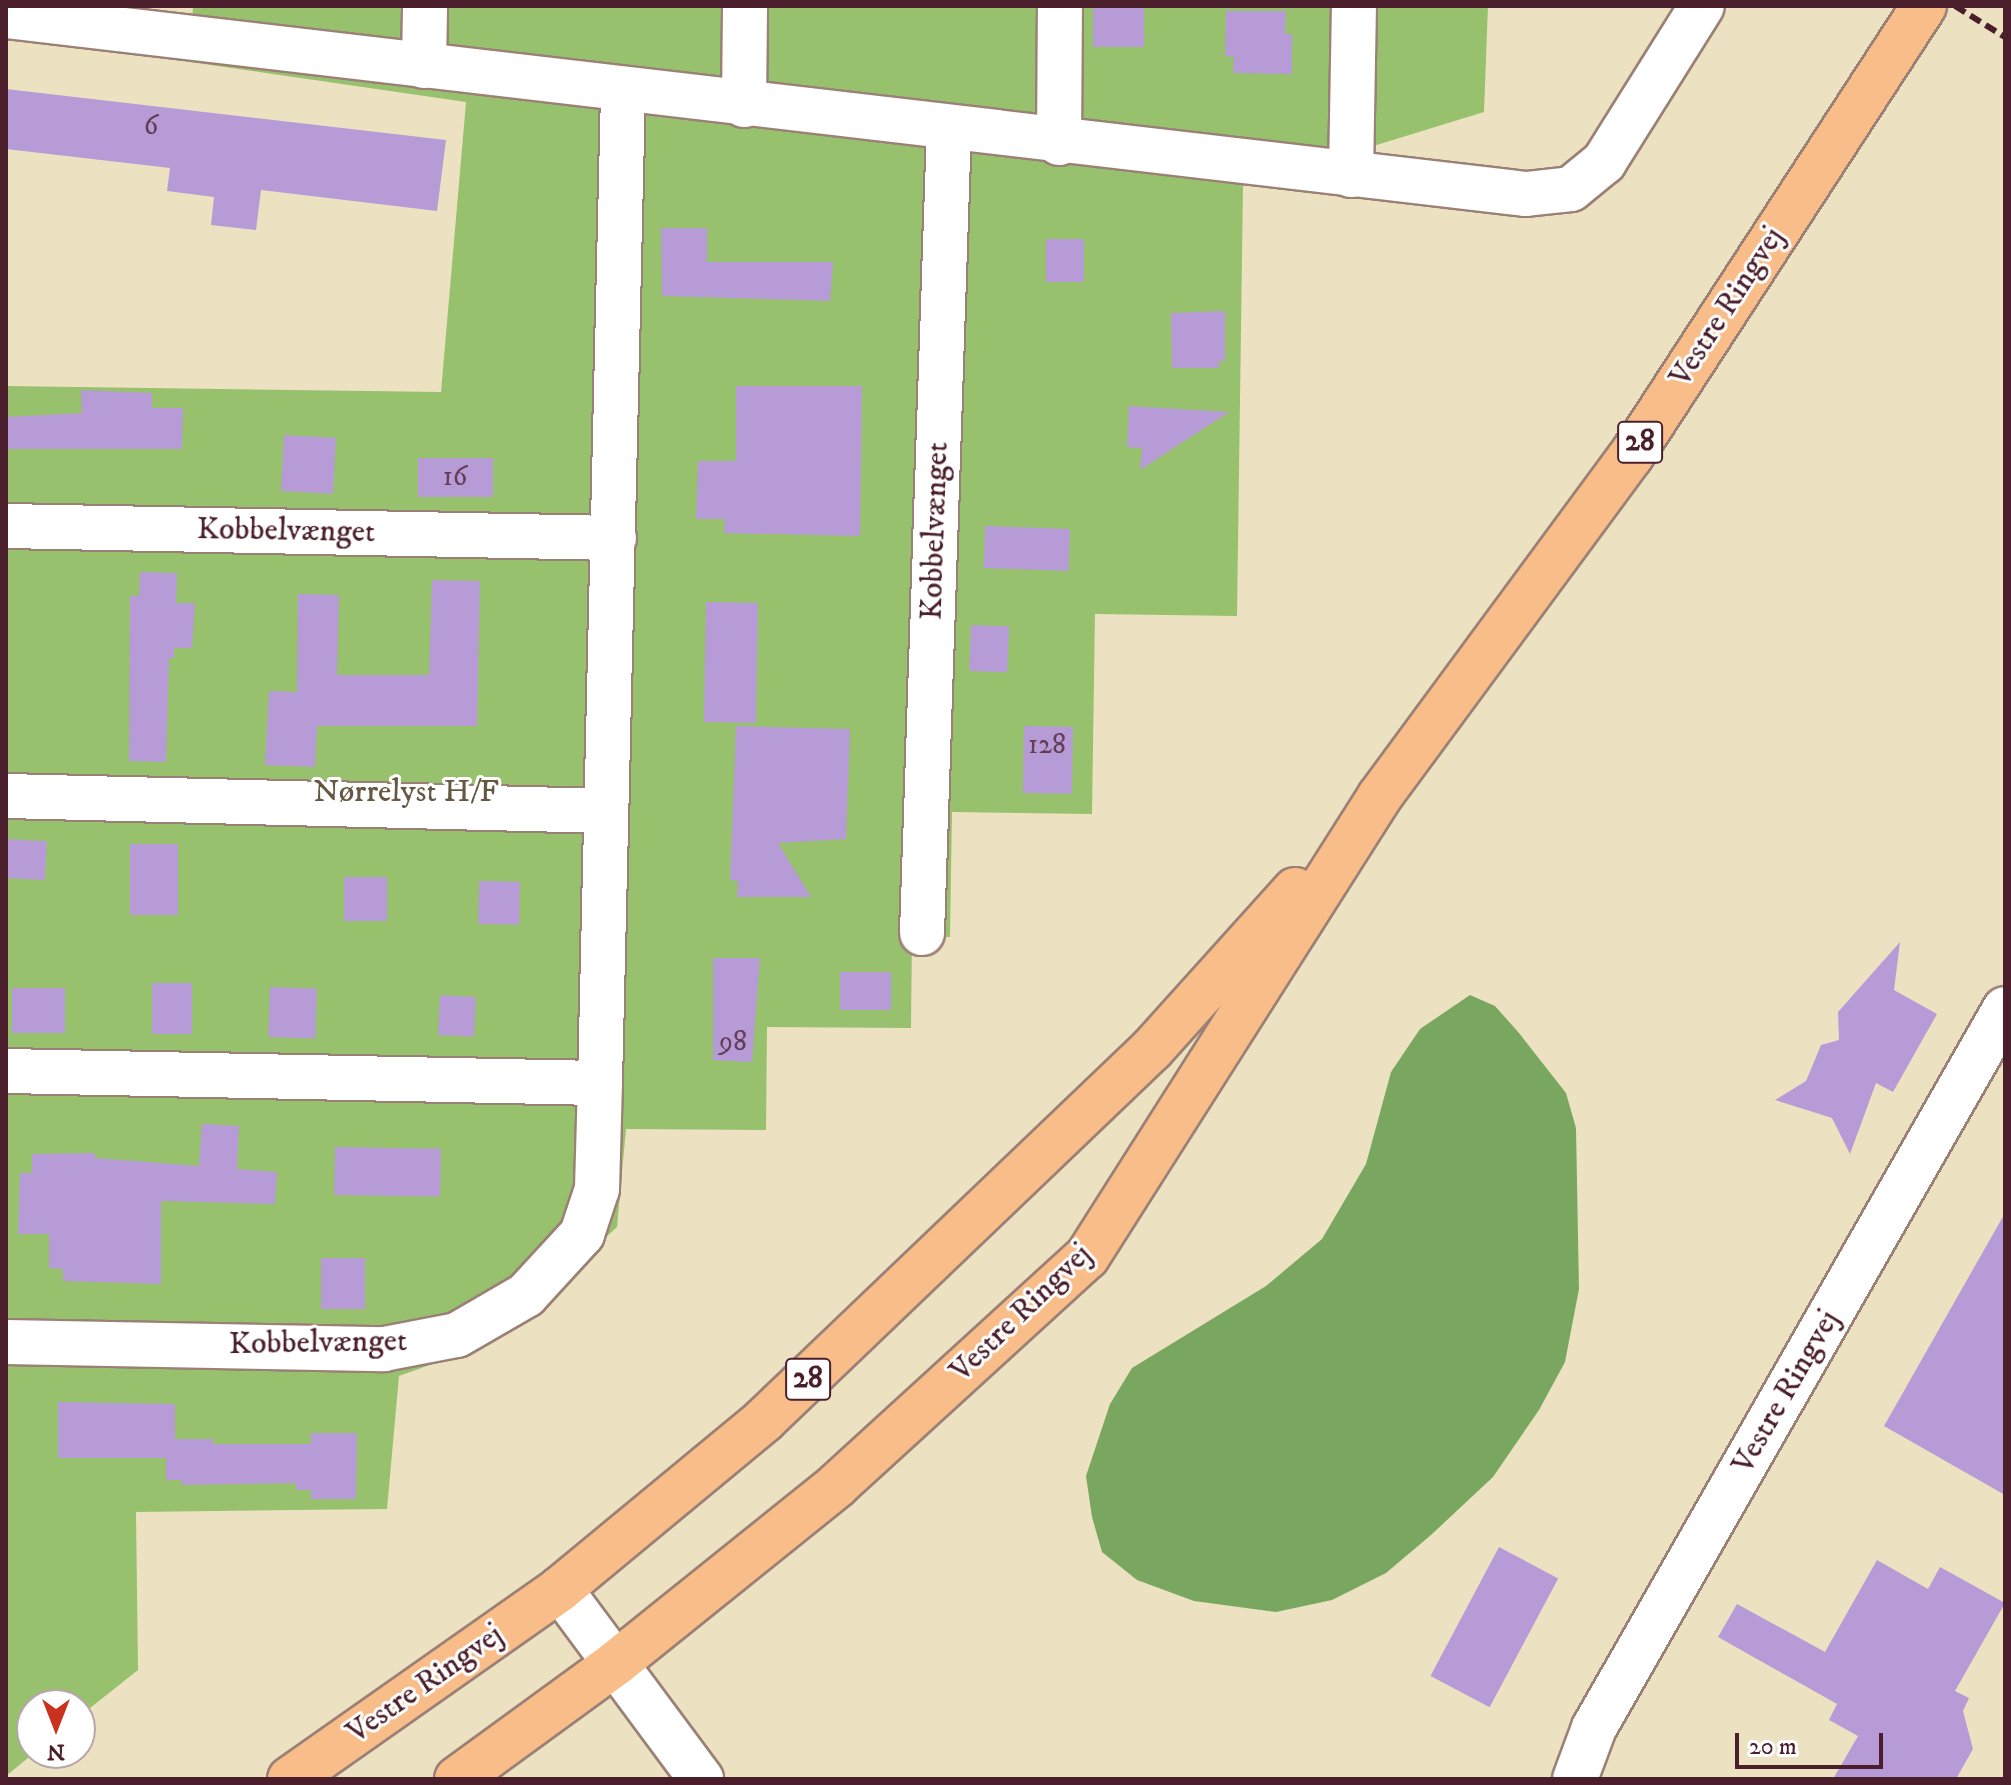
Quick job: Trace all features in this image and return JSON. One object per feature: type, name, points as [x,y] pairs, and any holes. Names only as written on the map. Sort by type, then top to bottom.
[{"type":"main road","name":"Vestre Ringvej","points":[[457,1779],[616,1663],[837,1485],[1087,1257],[1380,796],[1631,456],[1924,6]]},
{"type":"main road","name":"Vestre Ringvej","points":[[290,1779],[560,1589],[764,1420],[1044,1157],[1152,1049],[1380,796]]},
{"type":"street","points":[[424,66],[425,6]]},
{"type":"street","points":[[744,105],[745,6]]},
{"type":"street","points":[[1059,143],[1060,6]]},
{"type":"street","points":[[1351,175],[1354,6]]},
{"type":"street","points":[[6,16],[1059,143],[1526,194],[1571,189],[1604,162],[1702,6]]},
{"type":"street","name":"Kobbelvænget","points":[[6,1342],[384,1349],[457,1335],[526,1295],[582,1234],[597,1189],[623,90]]},
{"type":"street","name":"Kobbelvænget","points":[[922,933],[949,128]]},
{"type":"street","name":"Kobbelvænget","points":[[6,526],[614,538]]},
{"type":"street","points":[[6,796],[605,811]]},
{"type":"street","name":"Vestre Ringvej","points":[[1575,1779],[1594,1728],[2005,1009]]},
{"type":"street","points":[[6,1071],[600,1083]]},
{"type":"street","points":[[560,1589],[701,1779]]},
{"type":"green space","name":"Nørrelyst H/F","points":[[193,6],[1488,6],[1484,112],[1243,186],[1237,616],[1095,614],[1092,814],[952,812],[950,937],[912,936],[911,1028],[767,1027],[766,1130],[626,1129],[617,1227],[491,1343],[399,1376],[387,1509],[136,1512],[138,1670],[96,1703],[96,1689],[16,1689],[16,1768],[6,1776],[6,386],[441,392],[466,102],[190,62]]},
{"type":"green space","points":[[1470,995],[1495,1006],[1519,1033],[1566,1093],[1576,1128],[1579,1289],[1565,1362],[1539,1410],[1493,1477],[1431,1535],[1386,1573],[1332,1600],[1276,1612],[1194,1601],[1137,1580],[1102,1552],[1092,1517],[1086,1476],[1110,1404],[1132,1368],[1266,1286],[1322,1239],[1366,1164],[1391,1072],[1420,1029]]},
{"type":"building","points":[[1093,6],[1144,6],[1144,47],[1093,47]]},
{"type":"building","points":[[1226,11],[1286,11],[1285,34],[1292,34],[1292,74],[1233,73],[1234,57],[1225,56]]},
{"type":"building","points":[[6,89],[446,140],[437,211],[261,190],[256,230],[211,225],[214,197],[167,191],[170,168],[6,149]]},
{"type":"building","points":[[661,228],[707,228],[707,262],[833,262],[830,301],[662,296]]},
{"type":"building","points":[[1046,239],[1084,239],[1084,282],[1046,282]]},
{"type":"building","points":[[1225,311],[1225,361],[1219,361],[1219,368],[1172,368],[1171,313]]},
{"type":"building","points":[[736,386],[862,386],[860,536],[724,533],[725,519],[696,519],[698,461],[736,461]]},
{"type":"building","points":[[81,390],[152,393],[152,408],[183,408],[182,449],[6,449],[6,417],[82,413]]},
{"type":"building","points":[[1129,406],[1229,412],[1140,470],[1142,448],[1127,447]]},
{"type":"building","points":[[284,435],[336,438],[333,494],[281,491]]},
{"type":"building","points":[[418,458],[493,458],[493,497],[418,497]]},
{"type":"building","points":[[985,526],[1070,529],[1068,571],[984,568]]},
{"type":"building","points":[[140,572],[177,573],[176,603],[195,603],[192,648],[174,648],[174,658],[169,658],[166,762],[129,761],[130,596],[139,596]]},
{"type":"building","points":[[432,580],[480,581],[477,726],[317,726],[315,767],[265,765],[269,691],[297,692],[298,594],[339,595],[337,675],[429,675]]},
{"type":"building","points":[[706,602],[758,603],[756,723],[704,722]]},
{"type":"building","points":[[971,625],[1009,626],[1007,672],[969,671]]},
{"type":"building","points":[[736,726],[850,729],[846,839],[778,843],[811,897],[737,897],[738,881],[730,880]]},
{"type":"building","points":[[1024,726],[1073,727],[1072,794],[1023,793]]},
{"type":"building","points":[[6,839],[47,841],[45,880],[6,878]]},
{"type":"building","points":[[130,844],[178,844],[178,915],[130,915]]},
{"type":"building","points":[[344,877],[387,877],[387,921],[344,921]]},
{"type":"building","points":[[479,881],[520,882],[519,925],[478,924]]},
{"type":"building","points":[[1900,942],[1894,990],[1937,1014],[1893,1092],[1876,1083],[1850,1154],[1832,1118],[1775,1100],[1806,1081],[1821,1045],[1839,1040],[1838,1012]]},
{"type":"building","points":[[713,958],[760,958],[752,1062],[713,1060]]},
{"type":"building","points":[[840,972],[891,972],[891,1010],[840,1010]]},
{"type":"building","points":[[152,983],[192,983],[192,1034],[152,1034]]},
{"type":"building","points":[[270,987],[317,989],[315,1039],[268,1037]]},
{"type":"building","points":[[12,988],[65,988],[65,1033],[12,1033]]},
{"type":"building","points":[[440,995],[476,997],[474,1037],[438,1035]]},
{"type":"building","points":[[202,1124],[239,1126],[237,1169],[277,1172],[275,1204],[161,1201],[161,1284],[63,1281],[63,1269],[49,1268],[49,1234],[18,1234],[20,1173],[32,1173],[32,1154],[95,1153],[95,1158],[199,1166]]},
{"type":"building","points":[[335,1147],[441,1149],[440,1197],[334,1195]]},
{"type":"building","points":[[2005,1213],[2005,1495],[1884,1426]]},
{"type":"building","points":[[321,1258],[365,1258],[365,1309],[321,1309]]},
{"type":"building","points":[[58,1402],[175,1404],[175,1439],[213,1439],[213,1444],[311,1444],[311,1433],[357,1433],[356,1499],[311,1499],[311,1490],[296,1490],[296,1483],[182,1485],[181,1480],[166,1480],[166,1458],[58,1458]]},
{"type":"building","points":[[1499,1547],[1558,1578],[1490,1707],[1430,1676]]},
{"type":"building","points":[[1877,1560],[1928,1589],[1940,1567],[2005,1603],[1955,1691],[1969,1698],[1963,1711],[1973,1749],[1956,1779],[1833,1779],[1858,1736],[1829,1720],[1837,1704],[1718,1637],[1737,1604],[1825,1652]]},
{"type":"railway","points":[[1955,6],[2005,37]]}]
